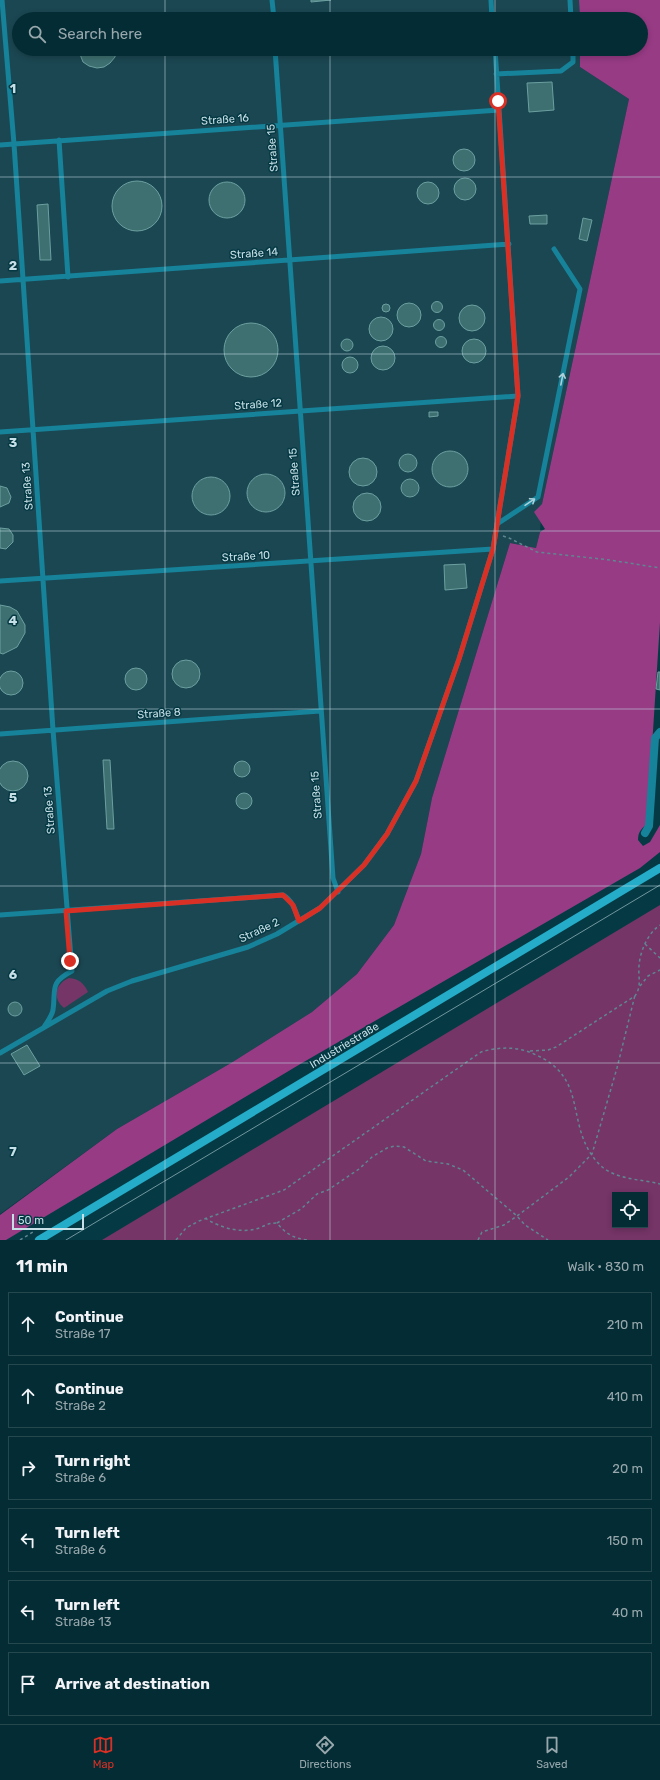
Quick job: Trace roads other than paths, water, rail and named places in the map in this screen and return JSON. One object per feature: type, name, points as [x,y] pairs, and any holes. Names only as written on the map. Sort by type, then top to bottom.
[{"type":"main road","name":"Industriestraße","points":[[39,1240],[660,868]]},
{"type":"street","points":[[645,833],[649,826],[655,738],[660,732]]},
{"type":"lane","name":"Straße 13","points":[[2,0],[14,144],[53,730],[66,911],[72,972],[60,977],[53,987],[53,1012],[44,1028]]},
{"type":"lane","points":[[272,0],[273,12]]},
{"type":"lane","points":[[491,0],[492,12]]},
{"type":"lane","points":[[570,0],[571,12]]},
{"type":"lane","name":"Straße 15","points":[[275,56],[320,711],[333,878],[338,892]]},
{"type":"lane","name":"Straße 2","points":[[0,1053],[107,991],[126,983],[248,947],[277,934],[320,908],[364,865],[387,834],[416,781],[459,659],[493,549],[518,396],[495,56]]},
{"type":"lane","points":[[496,74],[560,71],[573,62],[573,56]]},
{"type":"lane","name":"Straße 16","points":[[0,144],[499,110]]},
{"type":"lane","points":[[59,140],[68,277]]},
{"type":"lane","name":"Straße 14","points":[[0,281],[508,244]]},
{"type":"lane","points":[[497,524],[538,497],[580,289],[554,250]]},
{"type":"lane","name":"Straße 12","points":[[0,432],[518,396]]},
{"type":"lane","name":"Straße 10","points":[[0,581],[493,549]]},
{"type":"lane","name":"Straße 8","points":[[0,734],[320,711]]},
{"type":"lane","points":[[0,915],[283,895],[293,905],[299,921]]},
{"type":"tram line","points":[[66,1240],[660,885]]}]
